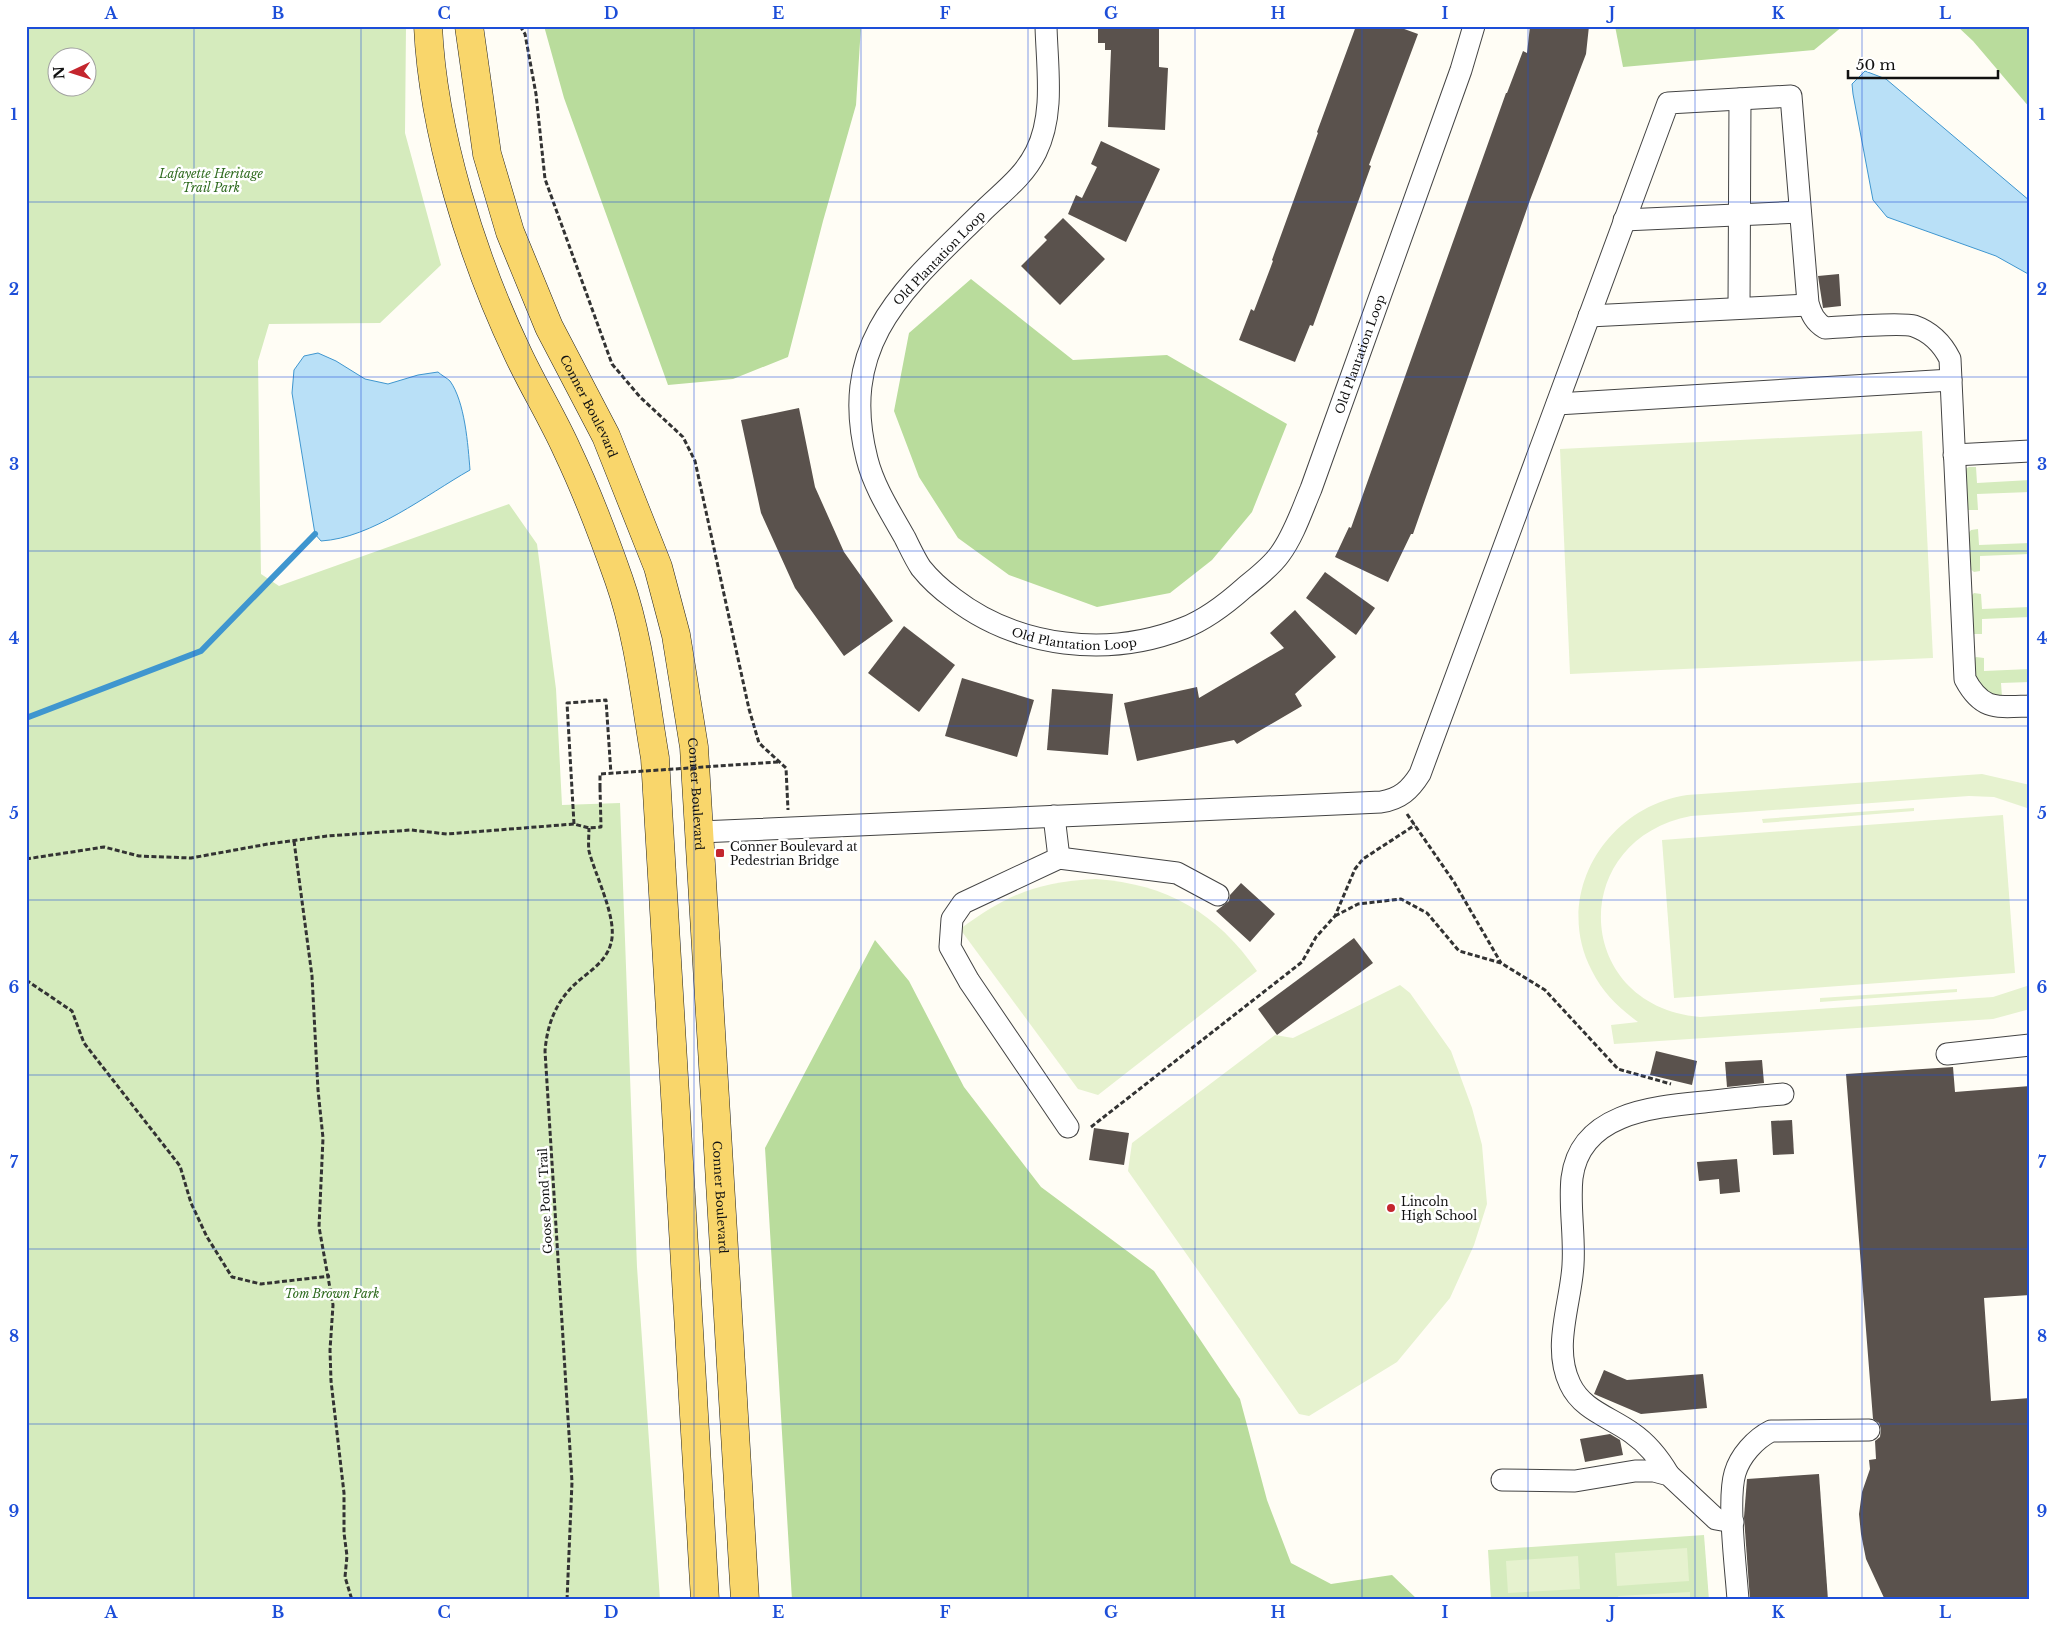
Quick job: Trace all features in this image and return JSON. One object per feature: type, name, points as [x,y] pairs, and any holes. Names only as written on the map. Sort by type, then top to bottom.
[{"type":"main road","points":[[428,26],[429,52],[446,146],[478,257],[517,352],[568,451],[620,581],[640,662],[654,758],[660,836],[706,1600]]},
{"type":"main road","name":"Conner Boulevard","points":[[469,26],[487,154],[510,232],[549,327],[606,436],[658,567],[676,635],[694,747],[745,1600]]},
{"type":"main road","points":[[660,836],[700,832]]},
{"type":"street","name":"Old Plantation Loop","points":[[1046,26],[1048,94],[1046,127],[1036,152],[1021,176],[983,211],[898,297],[870,347],[861,379],[861,416],[867,458],[878,487],[921,568],[952,598],[990,622],[1037,639],[1084,646],[1154,638],[1187,627],[1221,608],[1280,554],[1311,489],[1461,70],[1474,26]]},
{"type":"street","points":[[700,832],[1381,802],[1401,796],[1412,787],[1420,774],[1668,103],[1791,96],[1808,305],[1818,324],[1824,328],[1912,325],[1931,335],[1944,346],[1950,359],[1965,679],[1984,704],[2002,707],[2030,706]]},
{"type":"street","points":[[1739,308],[1740,99]]},
{"type":"street","points":[[1624,220],[1800,212]]},
{"type":"street","points":[[1589,316],[1808,305]]},
{"type":"street","points":[[1557,404],[1951,380]]},
{"type":"street","points":[[1954,454],[2030,451]]},
{"type":"street","points":[[1054,816],[1059,858]]},
{"type":"street","points":[[1068,1127],[969,981],[950,947],[952,919],[963,903],[1059,858],[1177,873],[1218,895]]},
{"type":"street","points":[[1947,1054],[2030,1045]]},
{"type":"street","points":[[1733,1522],[1716,1519],[1669,1475],[1658,1456],[1644,1442],[1600,1416],[1580,1398],[1570,1385],[1564,1369],[1566,1309],[1571,1291],[1573,1264],[1572,1177],[1577,1159],[1585,1142],[1597,1131],[1630,1113],[1659,1106],[1784,1094]]},
{"type":"street","points":[[1738,1600],[1732,1499],[1735,1473],[1758,1437],[1772,1431],[1869,1430]]},
{"type":"street","points":[[1502,1480],[1575,1481],[1635,1471],[1654,1471],[1669,1475]]},
{"type":"path","points":[[520,26],[525,34],[536,94],[545,179],[612,364],[640,398],[683,437],[695,461],[759,743],[786,768],[790,828]]},
{"type":"path","points":[[574,824],[567,703],[606,700],[611,774]]},
{"type":"path","points":[[26,859],[104,847],[139,856],[191,858],[294,841],[411,830],[447,834],[574,824],[589,828],[601,827],[600,774],[778,762]]},
{"type":"path","points":[[1407,814],[1454,882],[1501,964]]},
{"type":"path","points":[[1091,1127],[1302,962],[1316,937],[1335,916],[1355,869],[1363,859],[1414,825]]},
{"type":"path","name":"Goose Pond Trail","points":[[567,1600],[572,1482],[545,1051],[547,1030],[552,1015],[571,988],[600,962],[612,943],[611,919],[589,849],[589,828]]},
{"type":"path","points":[[294,841],[312,976],[318,1090],[323,1138],[319,1226],[330,1276],[333,1305],[330,1381],[344,1493],[344,1533],[347,1556],[345,1577],[352,1600]]},
{"type":"path","points":[[1335,916],[1358,904],[1401,899],[1427,913],[1459,951],[1501,964],[1545,990],[1618,1069],[1680,1086]]},
{"type":"path","points":[[26,980],[72,1011],[84,1043],[180,1166],[191,1203],[207,1237],[232,1276],[261,1284],[330,1276]]},
{"type":"green space","name":"Tom Brown Park","points":[[26,26],[406,26],[405,133],[441,265],[380,323],[269,324],[258,361],[261,574],[279,586],[509,504],[537,544],[556,689],[562,805],[620,803],[637,1267],[660,1600],[26,1600]]},
{"type":"green space","points":[[544,26],[861,26],[856,105],[823,221],[788,357],[733,379],[668,385],[564,98]]},
{"type":"green space","points":[[1615,26],[1843,26],[1814,50],[1623,67]]},
{"type":"green space","points":[[1957,26],[2030,26],[2030,108],[1973,41]]},
{"type":"green space","points":[[971,279],[1073,360],[1167,355],[1287,424],[1252,512],[1212,560],[1170,593],[1097,607],[1009,575],[958,538],[919,477],[894,411],[909,333]]},
{"type":"green space","points":[[1922,431],[1933,658],[1570,674],[1560,449]]},
{"type":"green space","points":[[1976,467],[1977,483],[2030,480],[2030,492],[1977,494],[1978,510],[1968,510],[1965,469]]},
{"type":"green space","points":[[1978,529],[1979,545],[2030,543],[2030,554],[1980,556],[1980,571],[1974,572],[1969,568],[1968,534],[1971,530]]},
{"type":"green space","points":[[1974,593],[1981,594],[1982,609],[2030,607],[2030,617],[1982,619],[1982,634],[1974,634],[1971,596]]},
{"type":"green space","points":[[1976,657],[1984,658],[1984,671],[2030,669],[2030,682],[2001,683],[2002,697],[1986,693],[1974,675],[1973,660]]},
{"type":"green space","points":[[1982,774],[2030,785],[2030,809],[1994,797],[1969,796],[1691,816],[1650,831],[1622,856],[1605,887],[1601,921],[1608,955],[1627,984],[1658,1006],[1700,1017],[1993,997],[2030,985],[2030,1009],[1993,1019],[1614,1044],[1611,1025],[1638,1022],[1612,1000],[1592,971],[1581,942],[1579,913],[1583,885],[1594,859],[1611,836],[1632,817],[1658,803],[1687,795]]},
{"type":"green space","points":[[1914,808],[1914,811],[1763,823],[1762,819]]},
{"type":"green space","points":[[2003,815],[2015,973],[1674,998],[1662,840]]},
{"type":"green space","points":[[1096,879],[1145,887],[1168,895],[1188,905],[1225,933],[1257,971],[1098,1095],[1078,1089],[960,929],[993,907],[1024,892],[1057,883]]},
{"type":"green space","points":[[875,940],[909,981],[964,1087],[1041,1187],[1154,1271],[1240,1399],[1267,1500],[1291,1563],[1331,1584],[1392,1575],[1418,1600],[792,1600],[765,1148]]},
{"type":"green space","points":[[1400,985],[1410,993],[1451,1051],[1472,1108],[1482,1145],[1487,1204],[1474,1245],[1450,1298],[1397,1362],[1309,1416],[1299,1414],[1128,1171],[1132,1143],[1275,1035],[1293,1038]]},
{"type":"green space","points":[[1957,989],[1957,992],[1820,1002],[1820,998]]},
{"type":"green space","points":[[1704,1535],[1709,1600],[1491,1600],[1488,1550]]},
{"type":"green space","points":[[1687,1548],[1689,1581],[1617,1586],[1615,1553]]},
{"type":"green space","points":[[1578,1556],[1580,1589],[1508,1593],[1506,1561]]},
{"type":"green space","points":[[1690,1592],[1690,1600],[1619,1600],[1618,1596]]},
{"type":"water","points":[[1865,71],[1886,79],[2030,201],[2030,275],[1996,256],[1887,217],[1873,200],[1852,84]]},
{"type":"water","points":[[318,353],[336,361],[365,379],[388,384],[418,375],[438,372],[449,380],[455,390],[462,412],[467,436],[470,470],[379,524],[340,538],[321,541],[315,534],[292,393],[294,370],[304,356]]},
{"type":"building","points":[[1105,26],[1159,26],[1159,67],[1168,68],[1165,130],[1108,127],[1111,50],[1105,50],[1105,43],[1098,43],[1098,28]]},
{"type":"building","points":[[1356,26],[1396,26],[1418,34],[1369,165],[1371,166],[1313,326],[1310,325],[1295,362],[1239,340],[1251,309],[1254,311],[1273,261]]},
{"type":"building","points":[[1530,26],[1589,26],[1586,54],[1530,200],[1413,534],[1411,534],[1388,582],[1335,557],[1349,527],[1351,528],[1506,93],[1523,51],[1527,53]]},
{"type":"building","points":[[1101,141],[1160,169],[1126,242],[1068,214],[1076,195],[1082,198],[1097,167],[1091,164]]},
{"type":"building","points":[[1063,218],[1105,259],[1060,305],[1021,266],[1047,240],[1044,237]]},
{"type":"building","points":[[1839,274],[1841,306],[1823,308],[1818,276]]},
{"type":"building","points":[[799,408],[815,487],[844,552],[893,621],[844,656],[795,588],[761,513],[741,420]]},
{"type":"building","points":[[1325,572],[1375,608],[1356,635],[1306,598]]},
{"type":"building","points":[[1295,610],[1336,657],[1295,694],[1302,706],[1237,744],[1234,740],[1137,761],[1124,703],[1197,687],[1199,698],[1284,648],[1270,633]]},
{"type":"building","points":[[904,626],[955,665],[919,712],[868,673]]},
{"type":"building","points":[[962,678],[1034,700],[1017,757],[945,736]]},
{"type":"building","points":[[1052,689],[1113,694],[1108,755],[1047,750]]},
{"type":"building","points":[[1241,883],[1275,914],[1250,942],[1216,911],[1229,901],[1230,895]]},
{"type":"building","points":[[1354,938],[1373,963],[1277,1035],[1258,1009]]},
{"type":"building","points":[[1656,1051],[1697,1061],[1692,1085],[1650,1075]]},
{"type":"building","points":[[1762,1060],[1764,1083],[1727,1087],[1725,1062]]},
{"type":"building","points":[[1953,1067],[1955,1092],[2030,1086],[2030,1295],[1984,1298],[1991,1401],[2030,1398],[2030,1600],[1885,1600],[1866,1559],[1861,1534],[1859,1514],[1862,1492],[1870,1469],[1869,1460],[1876,1459],[1875,1441],[1880,1437],[1881,1429],[1879,1423],[1873,1419],[1846,1074]]},
{"type":"building","points":[[1792,1120],[1794,1154],[1773,1155],[1771,1121]]},
{"type":"building","points":[[1094,1128],[1129,1133],[1124,1165],[1089,1160]]},
{"type":"building","points":[[1737,1159],[1740,1192],[1720,1194],[1719,1179],[1699,1181],[1697,1162]]},
{"type":"building","points":[[1604,1370],[1627,1380],[1703,1374],[1707,1408],[1641,1414],[1594,1394]]},
{"type":"building","points":[[1610,1434],[1620,1440],[1623,1455],[1585,1462],[1580,1439]]},
{"type":"building","points":[[1819,1474],[1828,1600],[1750,1600],[1744,1517],[1747,1479]]},
{"type":"waterway","points":[[26,718],[201,651],[315,534]]},
{"type":"place","name":"Conner Boulevard at Pedestrian Bridge","points":[[720,853]]},
{"type":"place","name":"Lincoln High School","points":[[1391,1208]]},
{"type":"park label","name":"Lafayette Heritage Trail Park","points":[[211,180]]}]
